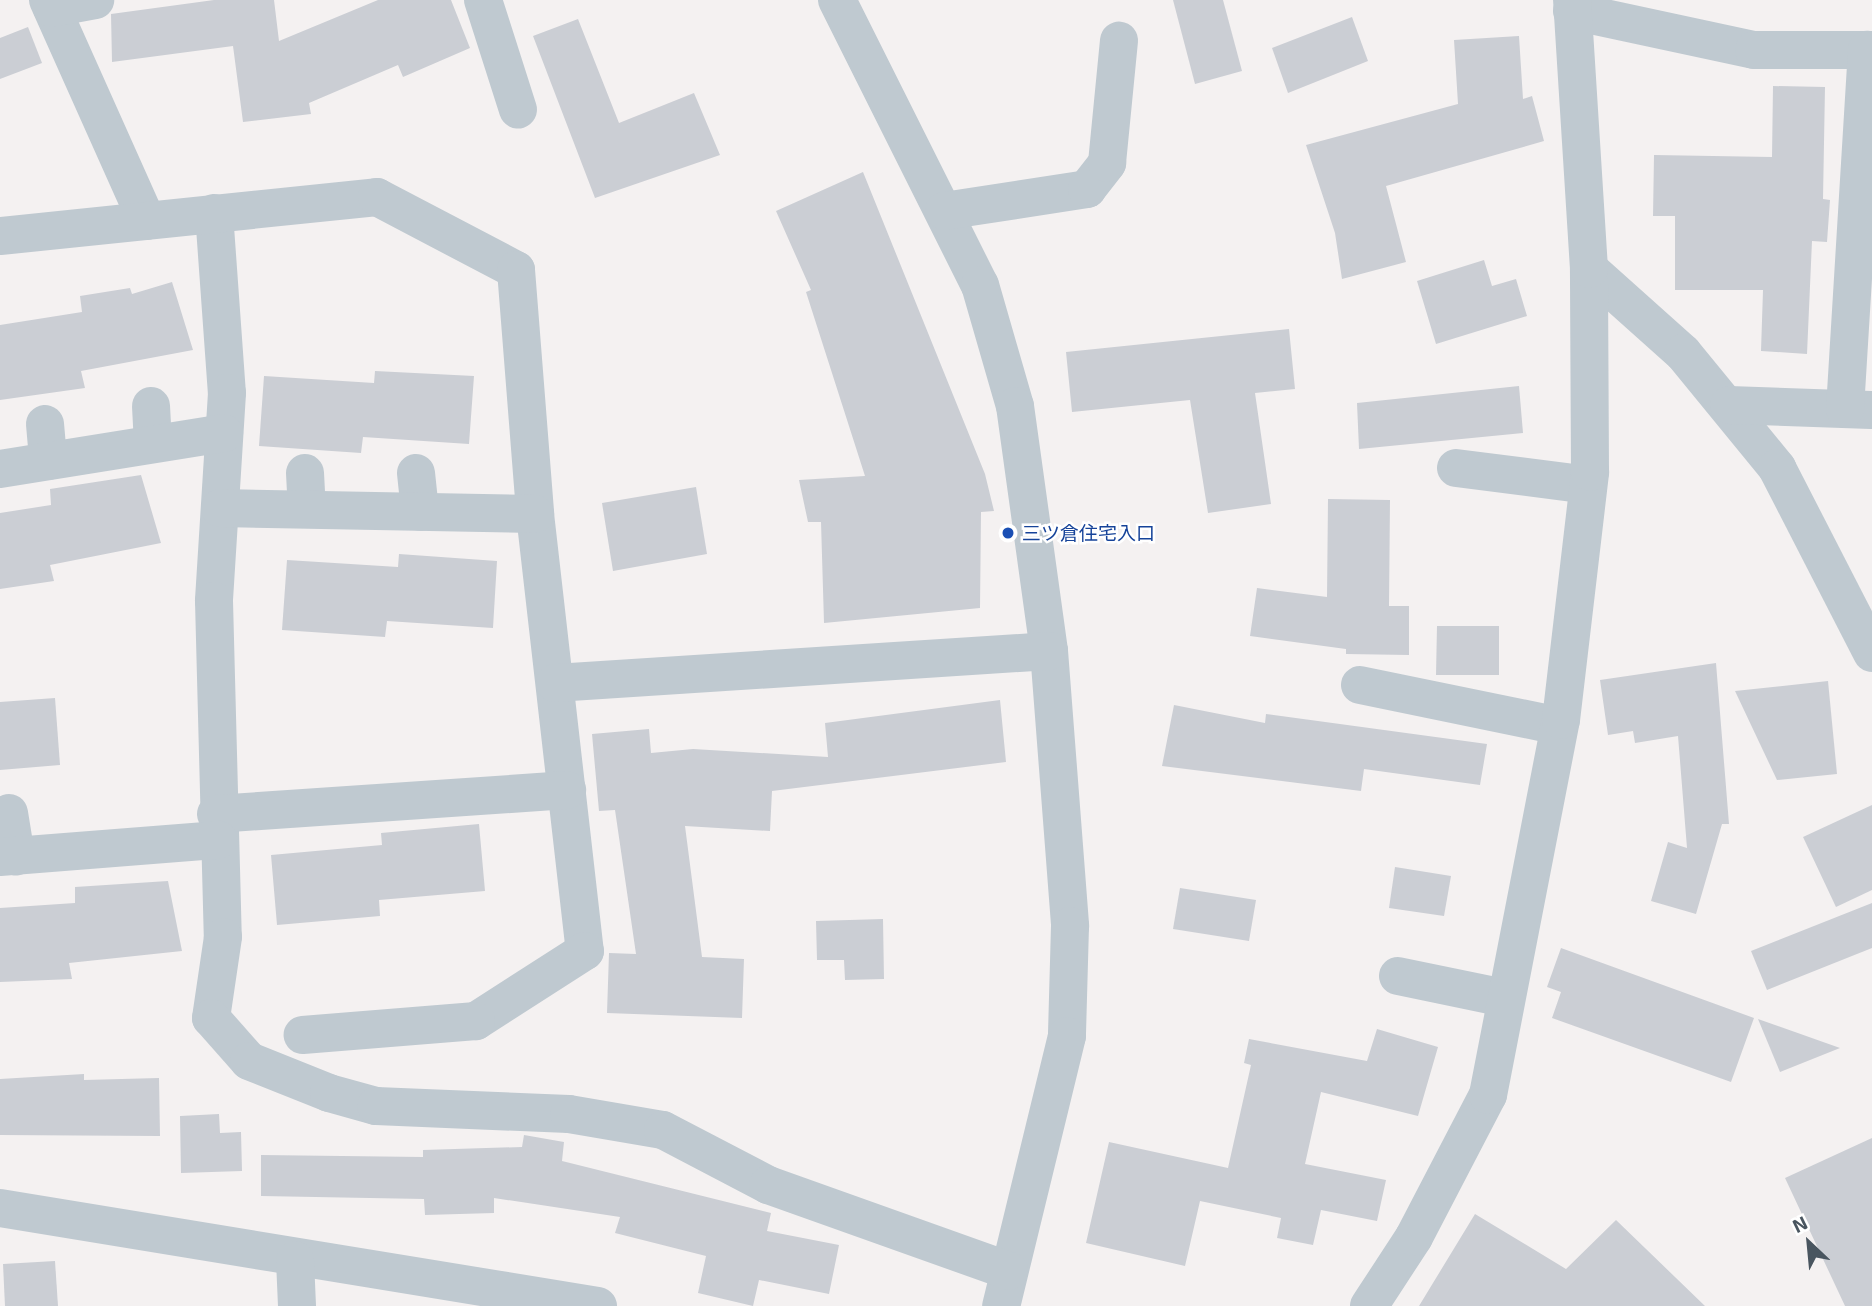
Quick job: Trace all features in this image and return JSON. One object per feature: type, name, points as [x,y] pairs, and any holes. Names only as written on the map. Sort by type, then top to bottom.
[{"type":"street","points":[[95,0],[50,4],[147,221]]},
{"type":"street","points":[[483,0],[518,110]]},
{"type":"street","points":[[214,213],[224,433],[214,601],[217,827],[223,937],[211,1018],[249,1061],[376,1106],[569,1114],[663,1130],[768,1185],[1005,1289],[1067,1036],[1070,926],[1049,651],[1015,406],[980,285],[837,0]]},
{"type":"street","points":[[1369,1306],[1414,1237],[1488,1095],[1504,998],[1559,726],[1588,485],[1589,268],[1572,5],[1754,50],[1869,50],[1859,410],[1729,405]]},
{"type":"street","points":[[944,211],[1087,189],[1107,163],[1119,41]]},
{"type":"street","points":[[0,236],[377,197],[516,270],[535,514],[585,951],[476,1021],[303,1035]]},
{"type":"street","points":[[1589,268],[1683,353],[1729,405],[1777,468],[1872,653]]},
{"type":"street","points":[[151,406],[153,444]]},
{"type":"street","points":[[0,469],[46,443],[153,444],[224,433]]},
{"type":"street","points":[[1456,468],[1588,485]]},
{"type":"street","points":[[416,473],[420,512]]},
{"type":"street","points":[[220,508],[306,491],[420,512],[535,514]]},
{"type":"street","points":[[555,683],[1049,651]]},
{"type":"street","points":[[1360,685],[1559,726]]},
{"type":"street","points":[[9,813],[8,857],[217,827],[567,790]]},
{"type":"street","points":[[1398,976],[1504,998]]},
{"type":"street","points":[[0,1208],[295,1260],[598,1306]]},
{"type":"street","points":[[295,1260],[297,1306]]},
{"type":"building","points":[[214,0],[274,0],[279,41],[378,0],[451,0],[470,48],[403,77],[398,65],[309,103],[311,114],[243,122],[233,46],[112,62],[111,14]]},
{"type":"building","points":[[1173,0],[1223,0],[1242,71],[1195,84]]},
{"type":"building","points":[[1352,17],[1368,61],[1288,93],[1272,48]]},
{"type":"building","points":[[578,19],[619,123],[694,93],[720,155],[595,198],[533,36]]},
{"type":"building","points":[[28,27],[42,63],[0,79],[0,38]]},
{"type":"building","points":[[1519,36],[1523,99],[1532,96],[1544,141],[1386,186],[1406,262],[1342,279],[1335,233],[1306,145],[1458,104],[1454,40]]},
{"type":"building","points":[[1773,86],[1825,87],[1823,199],[1830,200],[1827,242],[1812,241],[1807,354],[1761,351],[1763,290],[1675,290],[1675,216],[1653,216],[1654,155],[1772,157]]},
{"type":"building","points":[[863,172],[985,474],[994,511],[981,512],[980,608],[824,623],[821,522],[808,522],[799,480],[865,476],[806,292],[811,290],[776,211]]},
{"type":"building","points":[[1484,260],[1492,286],[1516,279],[1527,316],[1436,344],[1417,281]]},
{"type":"building","points":[[172,282],[193,350],[81,371],[85,388],[0,400],[0,325],[82,312],[80,296],[130,288],[132,294]]},
{"type":"building","points":[[1289,329],[1295,389],[1255,393],[1271,504],[1208,513],[1190,400],[1072,412],[1066,352]]},
{"type":"building","points":[[375,371],[474,376],[469,444],[363,437],[361,453],[259,446],[264,376],[374,383]]},
{"type":"building","points":[[1519,386],[1523,433],[1359,449],[1357,403]]},
{"type":"building","points":[[141,475],[161,543],[50,565],[54,581],[0,589],[0,513],[51,505],[50,489]]},
{"type":"building","points":[[696,487],[707,554],[613,571],[602,503]]},
{"type":"building","points":[[1328,499],[1390,500],[1389,606],[1409,606],[1409,655],[1346,654],[1346,649],[1250,636],[1257,588],[1327,597]]},
{"type":"building","points":[[399,554],[497,561],[493,628],[387,621],[385,637],[282,630],[287,560],[398,567]]},
{"type":"building","points":[[1437,626],[1499,626],[1499,675],[1436,675]]},
{"type":"building","points":[[1716,663],[1729,824],[1722,824],[1696,914],[1651,901],[1668,842],[1687,848],[1678,736],[1635,743],[1633,731],[1608,735],[1600,680]]},
{"type":"building","points":[[1828,681],[1837,774],[1777,780],[1735,691]]},
{"type":"building","points":[[55,698],[60,765],[0,770],[0,702]]},
{"type":"building","points":[[1000,700],[1006,762],[772,791],[770,831],[685,826],[702,957],[744,959],[742,1018],[607,1013],[609,953],[636,954],[615,810],[599,811],[592,734],[649,729],[651,753],[693,749],[828,757],[825,723]]},
{"type":"building","points":[[1174,705],[1265,723],[1266,714],[1487,744],[1480,785],[1364,769],[1361,791],[1162,766]]},
{"type":"building","points":[[1872,805],[1872,890],[1836,907],[1803,837]]},
{"type":"building","points":[[479,824],[485,891],[379,900],[380,916],[277,925],[271,855],[382,845],[381,833]]},
{"type":"building","points":[[1395,867],[1451,876],[1444,916],[1389,908]]},
{"type":"building","points":[[168,881],[182,951],[69,963],[72,979],[0,982],[0,908],[75,903],[75,887]]},
{"type":"building","points":[[1180,888],[1256,900],[1249,941],[1173,929]]},
{"type":"building","points":[[1872,903],[1872,948],[1767,990],[1751,951]]},
{"type":"building","points":[[883,919],[884,979],[845,980],[844,960],[817,960],[816,921]]},
{"type":"building","points":[[1561,948],[1754,1018],[1731,1082],[1552,1018],[1561,992],[1547,987]]},
{"type":"building","points":[[1758,1019],[1840,1048],[1780,1072]]},
{"type":"building","points":[[1377,1029],[1438,1047],[1418,1116],[1321,1092],[1305,1164],[1386,1180],[1377,1221],[1321,1210],[1313,1245],[1277,1238],[1281,1218],[1200,1201],[1185,1266],[1086,1243],[1109,1142],[1228,1168],[1251,1065],[1244,1063],[1249,1039],[1367,1061]]},
{"type":"building","points":[[84,1074],[84,1080],[159,1078],[160,1136],[0,1135],[0,1079]]},
{"type":"building","points":[[219,1114],[220,1133],[241,1132],[242,1171],[181,1173],[180,1116]]},
{"type":"building","points":[[524,1135],[564,1142],[562,1161],[771,1213],[767,1231],[839,1245],[829,1294],[759,1280],[753,1306],[698,1293],[706,1256],[615,1233],[620,1217],[494,1198],[494,1213],[425,1215],[424,1199],[261,1196],[261,1155],[423,1157],[423,1150],[522,1147]]},
{"type":"building","points":[[1872,1138],[1872,1306],[1845,1306],[1785,1178]]},
{"type":"building","points":[[1475,1214],[1566,1269],[1616,1220],[1705,1306],[1419,1306]]},
{"type":"building","points":[[55,1261],[58,1306],[5,1306],[3,1264]]},
{"type":"place","name":"三ツ倉住宅入口","points":[[1008,533]]}]
